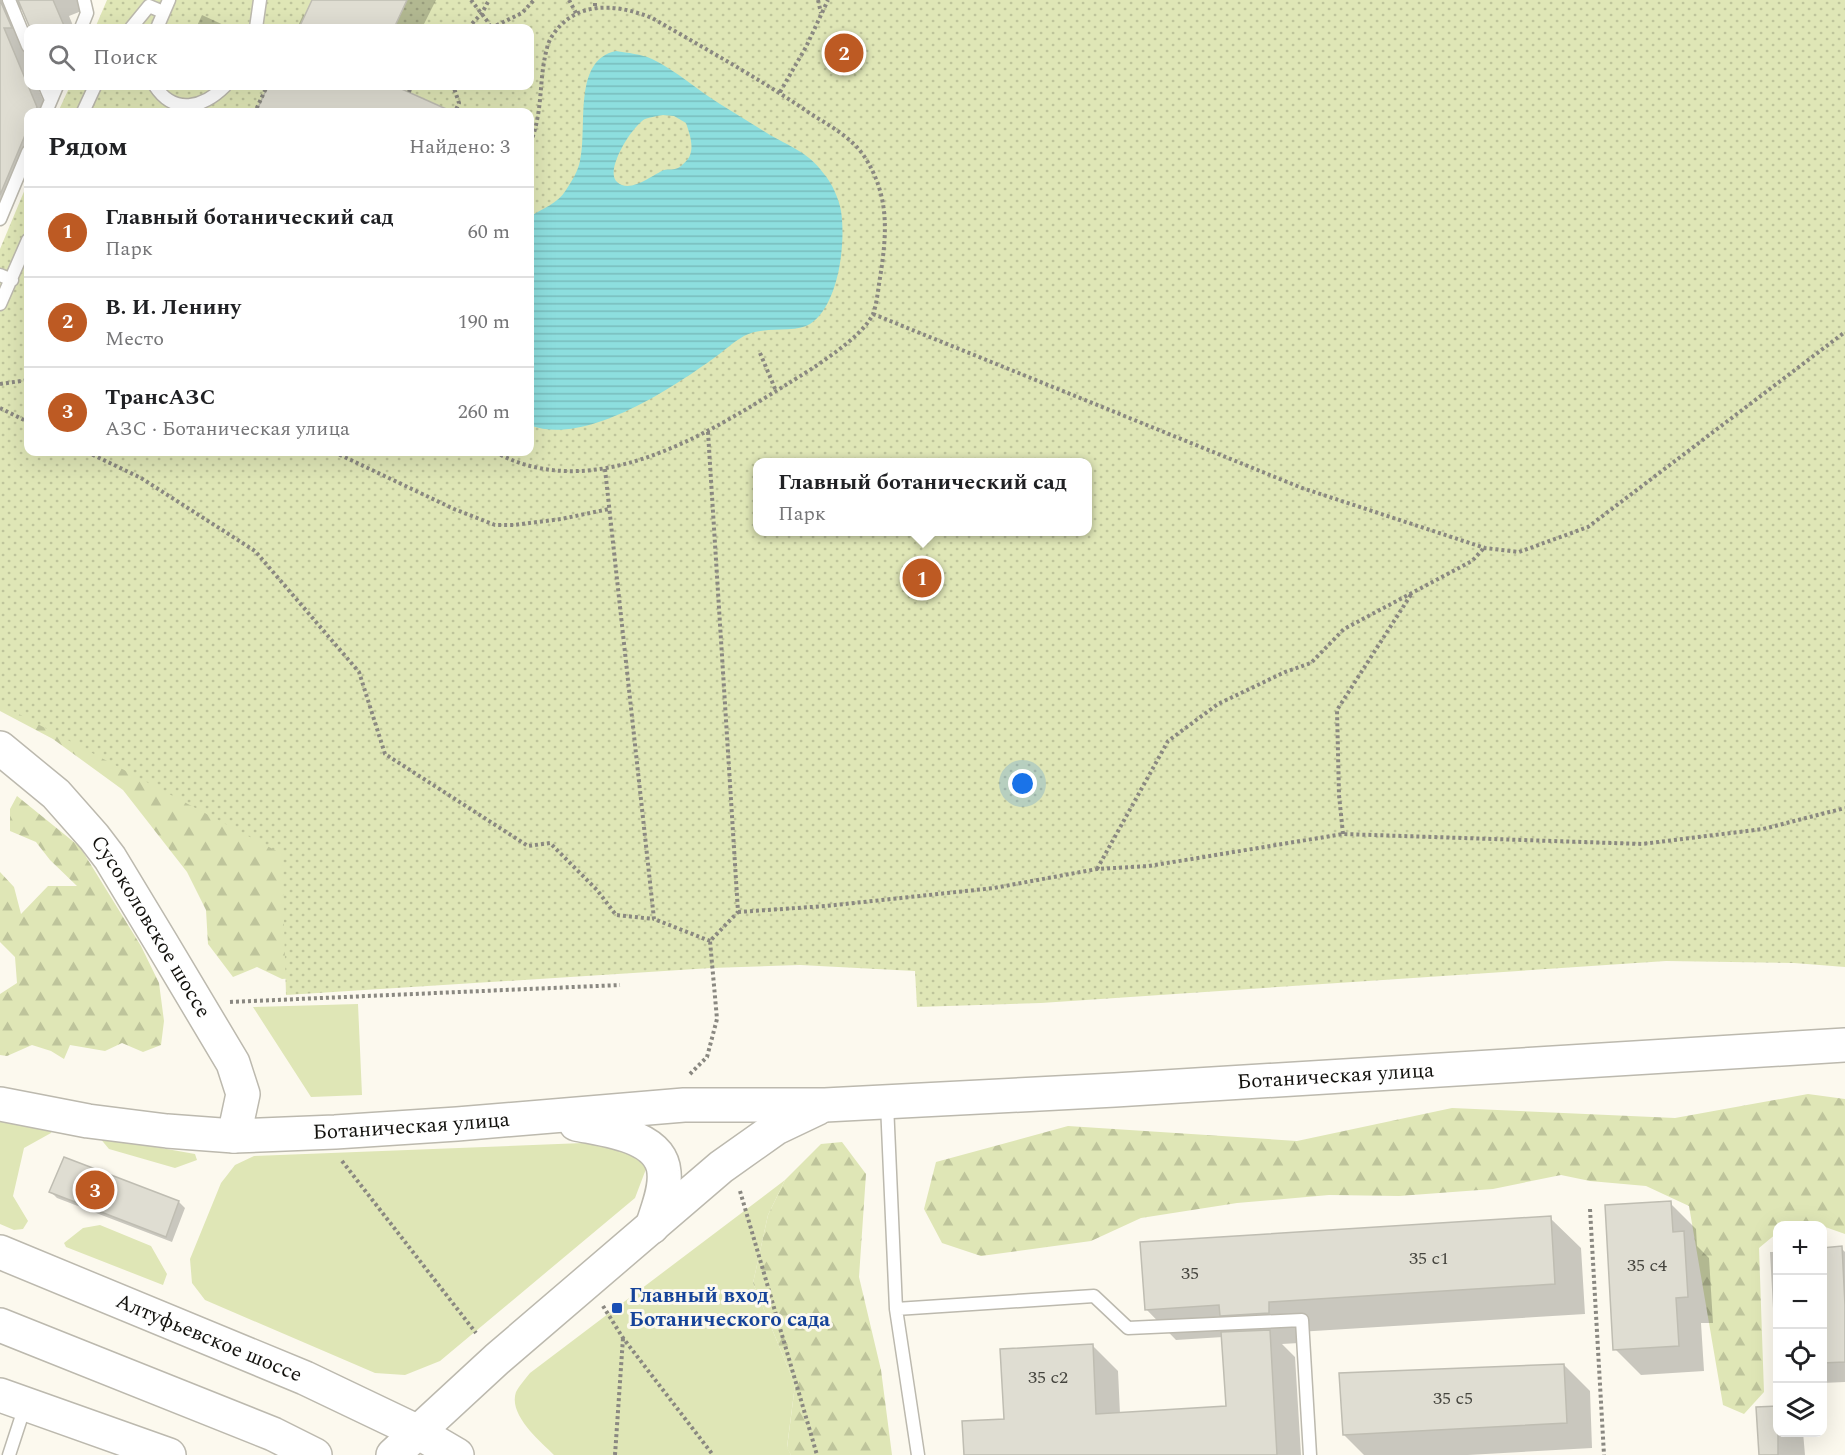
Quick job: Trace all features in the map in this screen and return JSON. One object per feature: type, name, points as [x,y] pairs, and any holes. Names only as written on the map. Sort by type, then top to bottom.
[{"type":"main road","name":"Сусоколовское шоссе","points":[[0,748],[56,794],[94,837],[110,858],[162,944],[233,1063],[243,1094],[234,1136]]},
{"type":"main road","name":"Ботаническая улица","points":[[0,1104],[88,1121],[167,1131],[234,1136],[548,1118],[684,1105],[825,1105],[1151,1088],[1845,1045]]},
{"type":"main road","name":"Ботаническая улица","points":[[393,1455],[416,1431],[496,1359],[730,1160],[776,1128],[825,1105]]},
{"type":"main road","points":[[548,1118],[639,1139],[656,1152],[664,1171],[662,1193],[652,1227]]},
{"type":"main road","name":"Алтуфьевское шоссе","points":[[0,1252],[305,1378],[416,1431],[456,1455]]},
{"type":"main road","points":[[0,1325],[273,1434],[315,1455]]},
{"type":"main road","points":[[13,1400],[169,1455]]},
{"type":"lane","points":[[9,0],[24,36]]},
{"type":"lane","points":[[83,24],[87,13],[84,0]]},
{"type":"lane","points":[[158,24],[169,0]]},
{"type":"lane","points":[[257,24],[260,0]]},
{"type":"lane","points":[[134,24],[149,6],[163,12]]},
{"type":"lane","points":[[47,90],[51,100]]},
{"type":"lane","points":[[48,108],[55,90]]},
{"type":"lane","points":[[85,108],[93,90]]},
{"type":"lane","points":[[159,90],[168,100],[186,105],[204,101],[219,90]]},
{"type":"lane","points":[[0,219],[24,162]]},
{"type":"lane","points":[[0,304],[6,278],[24,247]]},
{"type":"lane","points":[[887,1101],[896,1309],[918,1455]]},
{"type":"lane","points":[[896,1309],[1094,1296],[1128,1328],[1302,1320],[1310,1455]]},
{"type":"lane","points":[[9,1455],[13,1400]]},
{"type":"path","points":[[471,0],[488,24]]},
{"type":"path","points":[[472,24],[482,14],[489,0]]},
{"type":"path","points":[[499,24],[522,12],[534,0]]},
{"type":"path","points":[[569,0],[576,13]]},
{"type":"path","points":[[595,0],[595,6]]},
{"type":"path","points":[[818,0],[821,14]]},
{"type":"path","points":[[780,92],[828,0]]},
{"type":"path","points":[[505,456],[528,465],[544,468],[566,470],[605,468],[644,458],[708,432],[821,363],[861,329],[873,314],[883,258],[885,206],[876,178],[862,154],[847,138],[780,92],[652,18],[615,6],[595,6],[576,13],[566,20],[555,32],[548,45],[540,110],[534,130]]},
{"type":"path","points":[[257,108],[265,90]]},
{"type":"path","points":[[454,90],[459,103],[457,108]]},
{"type":"path","points":[[873,314],[1302,488],[1485,548],[1520,552],[1588,527],[1845,332]]},
{"type":"path","points":[[760,353],[776,391]]},
{"type":"path","points":[[0,384],[24,381]]},
{"type":"path","points":[[0,408],[24,421]]},
{"type":"path","points":[[708,432],[738,912]]},
{"type":"path","points":[[95,456],[141,478],[255,551],[359,672],[385,754],[528,846],[550,843],[597,890],[616,915],[654,919],[710,941]]},
{"type":"path","points":[[343,456],[454,509],[495,525],[561,519],[609,509]]},
{"type":"path","points":[[605,468],[654,919]]},
{"type":"path","points":[[1097,869],[1168,741],[1218,704],[1285,672],[1311,663],[1344,629],[1472,561],[1485,548]]},
{"type":"path","points":[[1343,834],[1339,795],[1337,710],[1413,591]]},
{"type":"path","points":[[687,1077],[707,1056],[717,1018],[710,941],[738,912],[826,906],[994,888],[1097,869],[1149,866],[1343,834],[1642,844],[1763,829],[1845,808]]},
{"type":"path","points":[[229,1002],[620,985]]},
{"type":"path","points":[[340,1159],[476,1333]]},
{"type":"path","points":[[739,1190],[817,1455]]},
{"type":"path","points":[[1590,1209],[1604,1455]]},
{"type":"path","points":[[602,1305],[623,1338],[713,1455]]},
{"type":"path","points":[[615,1455],[623,1338]]},
{"type":"green space","points":[[107,0],[1845,0],[1845,967],[1794,963],[1666,961],[1041,1003],[917,1007],[915,971],[800,965],[711,968],[286,995],[282,854],[0,704],[0,249],[24,192],[24,456],[534,456],[534,108],[60,108],[68,90],[534,90],[534,24],[97,24]]},
{"type":"green space","points":[[0,672],[599,969],[611,976],[550,945],[311,977],[282,979],[257,967],[233,977],[208,944],[206,910],[187,872],[123,790],[53,739],[0,711]]},
{"type":"green space","points":[[17,796],[80,847],[141,946],[159,983],[164,1021],[161,1045],[143,1052],[122,1043],[105,1051],[70,1045],[64,1059],[51,1051],[32,1045],[7,1056],[0,1055],[0,994],[17,983],[15,957],[0,942],[0,872],[14,887],[21,914],[48,886],[77,886],[50,860],[36,842],[10,831],[10,809]]},
{"type":"green space","points":[[358,1004],[362,1095],[311,1097],[253,1007]]},
{"type":"green space","points":[[1808,1094],[1845,1099],[1845,1234],[1827,1228],[1827,1221],[1773,1221],[1773,1236],[1759,1248],[1764,1392],[1744,1414],[1723,1405],[1689,1206],[1646,1186],[1590,1181],[1561,1175],[1493,1189],[1399,1196],[1329,1195],[1237,1203],[1141,1218],[1091,1241],[981,1256],[942,1243],[924,1209],[936,1162],[1068,1126],[1297,1141],[1452,1108],[1675,1118]]},
{"type":"green space","points":[[0,1119],[53,1127],[51,1133],[24,1148],[13,1196],[28,1221],[23,1229],[14,1230],[0,1224]]},
{"type":"green space","points":[[99,1137],[195,1154],[197,1160],[175,1168],[109,1149]]},
{"type":"green space","points":[[608,1142],[637,1151],[646,1169],[635,1198],[440,1361],[405,1375],[375,1373],[205,1300],[192,1283],[190,1259],[221,1183],[235,1165],[254,1156]]},
{"type":"green space","points":[[842,1142],[866,1174],[859,1277],[881,1370],[892,1455],[791,1455],[787,1448],[795,1385],[753,1283],[768,1215],[785,1180],[821,1144]]},
{"type":"green space","points":[[785,1180],[768,1215],[753,1283],[795,1385],[787,1447],[791,1455],[554,1455],[527,1427],[517,1410],[516,1392],[530,1373]]},
{"type":"green space","points":[[100,1225],[151,1246],[167,1274],[163,1285],[66,1247],[64,1243],[83,1228]]},
{"type":"water","points":[[616,51],[652,59],[810,159],[827,178],[839,201],[842,224],[841,256],[828,303],[810,324],[796,329],[760,331],[744,336],[675,385],[651,399],[600,422],[575,428],[551,430],[534,426],[534,215],[563,195],[576,172],[582,147],[584,97],[593,67],[602,57]],"holes":[[[663,115],[674,116],[686,123],[690,134],[691,151],[681,166],[664,170],[634,185],[622,185],[617,182],[614,176],[617,159],[627,139],[640,123],[647,118]]]},
{"type":"building","points":[[0,0],[12,28],[4,28],[24,76],[24,90],[30,90],[37,107],[24,108],[24,138],[0,195]]},
{"type":"building","points":[[18,0],[53,0],[63,24],[28,24]]},
{"type":"building","points":[[312,0],[407,0],[396,24],[301,24]]},
{"type":"building","points":[[266,90],[404,90],[444,108],[258,108]]},
{"type":"building","points":[[64,1157],[179,1201],[166,1237],[49,1192]]},
{"type":"building","points":[[1671,1201],[1673,1232],[1684,1231],[1688,1297],[1676,1298],[1679,1346],[1613,1350],[1605,1205]]},
{"type":"building","points":[[1551,1216],[1555,1284],[1269,1302],[1269,1313],[1220,1316],[1219,1305],[1145,1310],[1140,1242]]},
{"type":"building","points":[[1842,1246],[1845,1362],[1827,1363],[1827,1248]]},
{"type":"building","points":[[1270,1330],[1277,1455],[964,1455],[962,1421],[1004,1419],[1000,1349],[1093,1344],[1096,1414],[1226,1406],[1221,1332]]},
{"type":"building","points":[[1564,1364],[1567,1423],[1343,1435],[1339,1373]]},
{"type":"building","points":[[1773,1406],[1773,1437],[1778,1437],[1778,1455],[1759,1455],[1756,1407]]},
{"type":"place","name":"В. И. Ленину","points":[[844,53]]},
{"type":"place","name":"Главный ботанический сад","points":[[922,578]]},
{"type":"place","name":"ТрансАЗС","points":[[95,1190]]},
{"type":"place","name":"Главный вход Ботанического сада","points":[[617,1308]]}]
